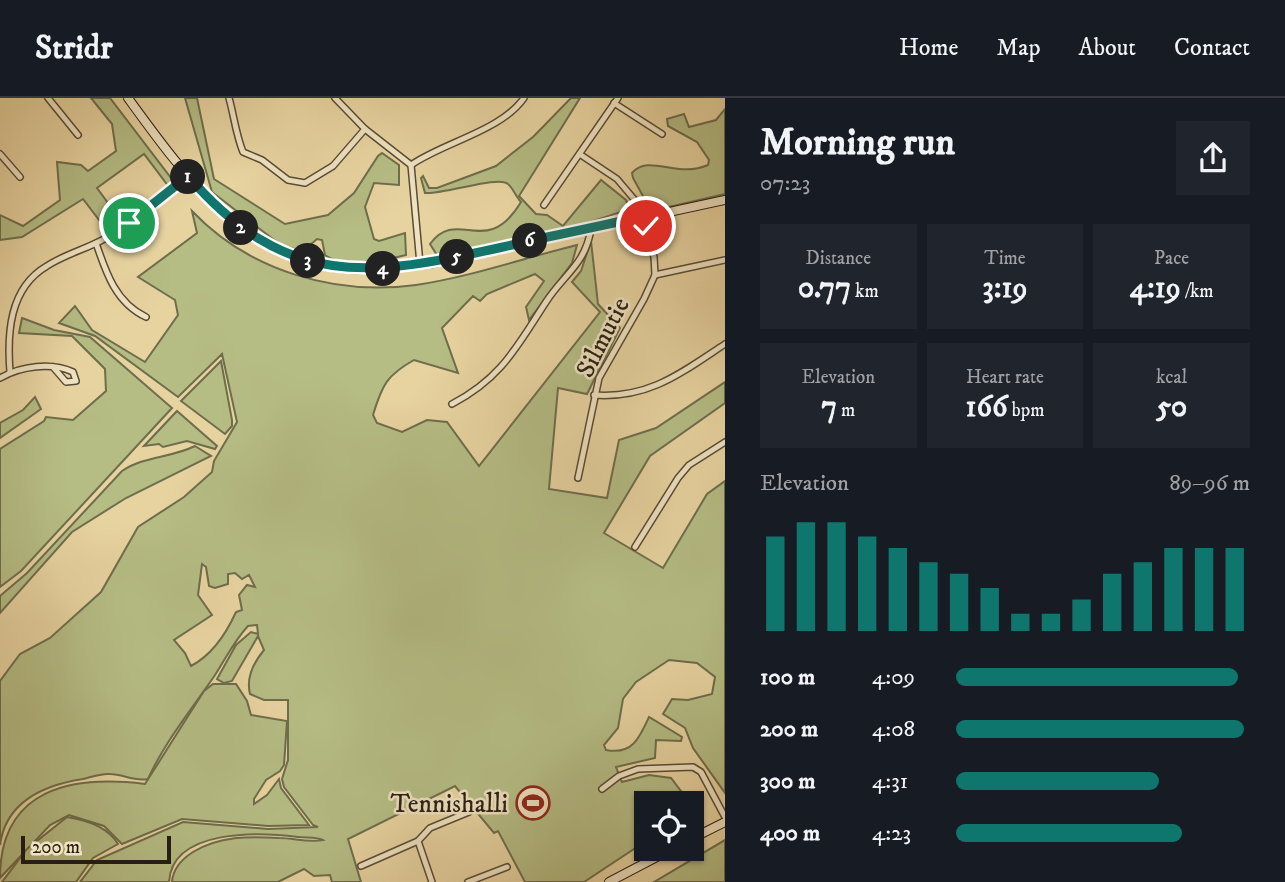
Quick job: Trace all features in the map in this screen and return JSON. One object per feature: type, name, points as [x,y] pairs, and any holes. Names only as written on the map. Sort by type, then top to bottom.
[{"type":"street","points":[[48,98],[78,135]]},
{"type":"street","points":[[128,98],[188,176],[235,223],[259,240],[291,255],[345,268],[380,269],[420,264],[725,198]]},
{"type":"street","points":[[229,98],[236,120],[236,136],[243,152],[262,160],[288,180],[305,183],[321,176],[365,129]]},
{"type":"street","points":[[335,98],[365,129],[411,165],[420,264]]},
{"type":"street","points":[[411,165],[431,151],[482,130],[524,98]]},
{"type":"street","points":[[544,205],[616,101],[662,134]]},
{"type":"street","points":[[0,154],[20,177]]},
{"type":"street","points":[[581,155],[617,179],[634,198],[644,216]]},
{"type":"street","points":[[10,372],[9,325],[22,290],[47,265],[96,243],[129,223],[188,176]]},
{"type":"street","name":"Silmutie","points":[[578,478],[599,377],[644,299],[654,275],[654,257],[644,216]]},
{"type":"street","points":[[452,404],[486,384],[506,364],[527,336],[547,301],[580,263],[591,229]]},
{"type":"street","points":[[96,243],[120,298],[130,310],[146,317]]},
{"type":"street","points":[[654,275],[725,260]]},
{"type":"street","points":[[594,396],[620,397],[645,391],[666,382],[725,344]]},
{"type":"street","points":[[0,378],[10,372],[54,367]]},
{"type":"street","points":[[635,547],[689,465],[725,442]]},
{"type":"street","points":[[601,789],[619,776],[638,769],[690,766],[701,772],[725,820],[704,832]]},
{"type":"street","points":[[360,866],[418,841],[430,828],[469,812]]},
{"type":"street","points":[[418,841],[432,882]]},
{"type":"street","points":[[609,882],[649,861]]},
{"type":"street","points":[[468,882],[506,867]]},
{"type":"green space","points":[[91,98],[110,98],[174,182],[169,187],[144,154],[97,188],[122,222],[109,233],[83,199],[22,237],[0,240],[0,215],[23,226],[60,200],[57,162],[81,165],[88,171],[116,151],[112,124]]},
{"type":"green space","points":[[185,98],[197,98],[214,179],[285,224],[328,215],[354,193],[382,153],[399,165],[399,185],[374,183],[365,207],[374,239],[379,241],[405,233],[406,255],[353,262],[332,259],[325,255],[322,240],[317,239],[303,251],[282,246],[212,192]]},
{"type":"green space","points":[[571,98],[580,98],[519,196],[536,214],[547,215],[563,226],[601,180],[626,200],[630,209],[575,227],[437,255],[430,244],[441,234],[451,230],[484,231],[496,228],[508,219],[521,202],[510,186],[503,182],[425,193],[421,178],[423,176],[429,188],[437,188],[496,166],[533,137]]},
{"type":"green space","points":[[725,109],[725,194],[656,210],[644,198],[632,173],[647,165],[696,169],[708,165],[709,160],[697,142],[668,126],[667,119],[684,114],[689,127],[716,120]]},
{"type":"green space","points":[[192,211],[215,232],[267,264],[295,275],[355,287],[436,282],[577,245],[572,263],[529,320],[526,307],[544,281],[535,274],[487,294],[480,301],[473,296],[442,328],[458,373],[414,360],[392,376],[379,396],[373,415],[377,423],[402,432],[427,420],[447,422],[479,466],[600,312],[572,282],[581,271],[591,241],[598,304],[620,328],[587,394],[558,388],[549,489],[607,498],[619,440],[656,428],[725,382],[725,403],[650,456],[604,533],[663,568],[707,494],[725,481],[725,793],[693,748],[685,728],[663,714],[672,699],[688,700],[712,694],[715,677],[697,663],[669,660],[636,682],[623,699],[618,728],[604,745],[606,750],[628,748],[634,744],[649,717],[682,737],[681,741],[656,740],[655,758],[616,767],[622,782],[649,775],[671,778],[681,791],[634,791],[634,849],[584,882],[525,882],[498,831],[494,833],[455,786],[348,839],[361,882],[332,882],[330,875],[314,876],[304,869],[278,882],[172,882],[174,872],[182,861],[193,852],[213,843],[245,837],[323,840],[263,834],[221,837],[185,851],[174,864],[169,882],[80,882],[97,860],[183,822],[268,829],[318,827],[313,825],[284,787],[282,779],[288,760],[288,700],[264,700],[250,694],[252,670],[264,650],[258,636],[232,681],[224,683],[217,679],[236,645],[251,632],[258,634],[257,625],[248,626],[238,638],[171,738],[148,779],[104,774],[41,791],[19,806],[10,817],[0,845],[0,681],[20,654],[50,638],[101,592],[138,527],[184,497],[212,472],[214,461],[237,422],[222,354],[178,397],[95,336],[59,323],[75,306],[92,330],[145,362],[178,315],[175,300],[138,277],[197,233]],"holes":[[[202,564],[206,567],[209,586],[215,588],[228,584],[228,574],[235,573],[242,579],[249,575],[255,587],[247,585],[239,595],[242,610],[236,612],[212,650],[191,666],[174,640],[212,615],[198,595]]]},
{"type":"green space","points":[[22,318],[54,330],[90,337],[172,408],[21,571],[0,587],[0,449],[44,421],[46,417],[73,420],[106,391],[105,369],[72,336],[19,333]]},
{"type":"green space","points":[[221,361],[232,420],[232,426],[225,434],[181,401]]},
{"type":"green space","points":[[35,397],[41,409],[0,438],[0,423],[23,410]]},
{"type":"green space","points":[[177,411],[217,446],[215,449],[187,441],[163,447],[159,444],[144,446]]},
{"type":"green space","points":[[195,446],[211,456],[126,498],[72,532],[0,613],[0,596],[27,573],[122,471],[139,462]]},
{"type":"green space","points":[[213,684],[236,684],[247,701],[251,715],[287,721],[284,765],[266,780],[254,799],[254,804],[267,795],[279,779],[281,788],[309,825],[268,826],[182,819],[122,844],[104,826],[69,815],[50,825],[0,878],[3,848],[12,824],[27,806],[45,794],[67,786],[92,782],[145,784],[204,691]]},
{"type":"green space","points":[[67,817],[96,825],[118,844],[93,858],[76,882],[2,882],[27,849]]},
{"type":"green space","points":[[725,840],[725,882],[654,882],[690,861],[704,861],[704,852]]},
{"type":"place","name":"Tennishalli","points":[[533,803]]},
{"type":"route","points":[[129,223],[188,176],[223,213],[259,240],[303,260],[345,268],[380,269],[429,264],[644,216],[646,226]]}]
